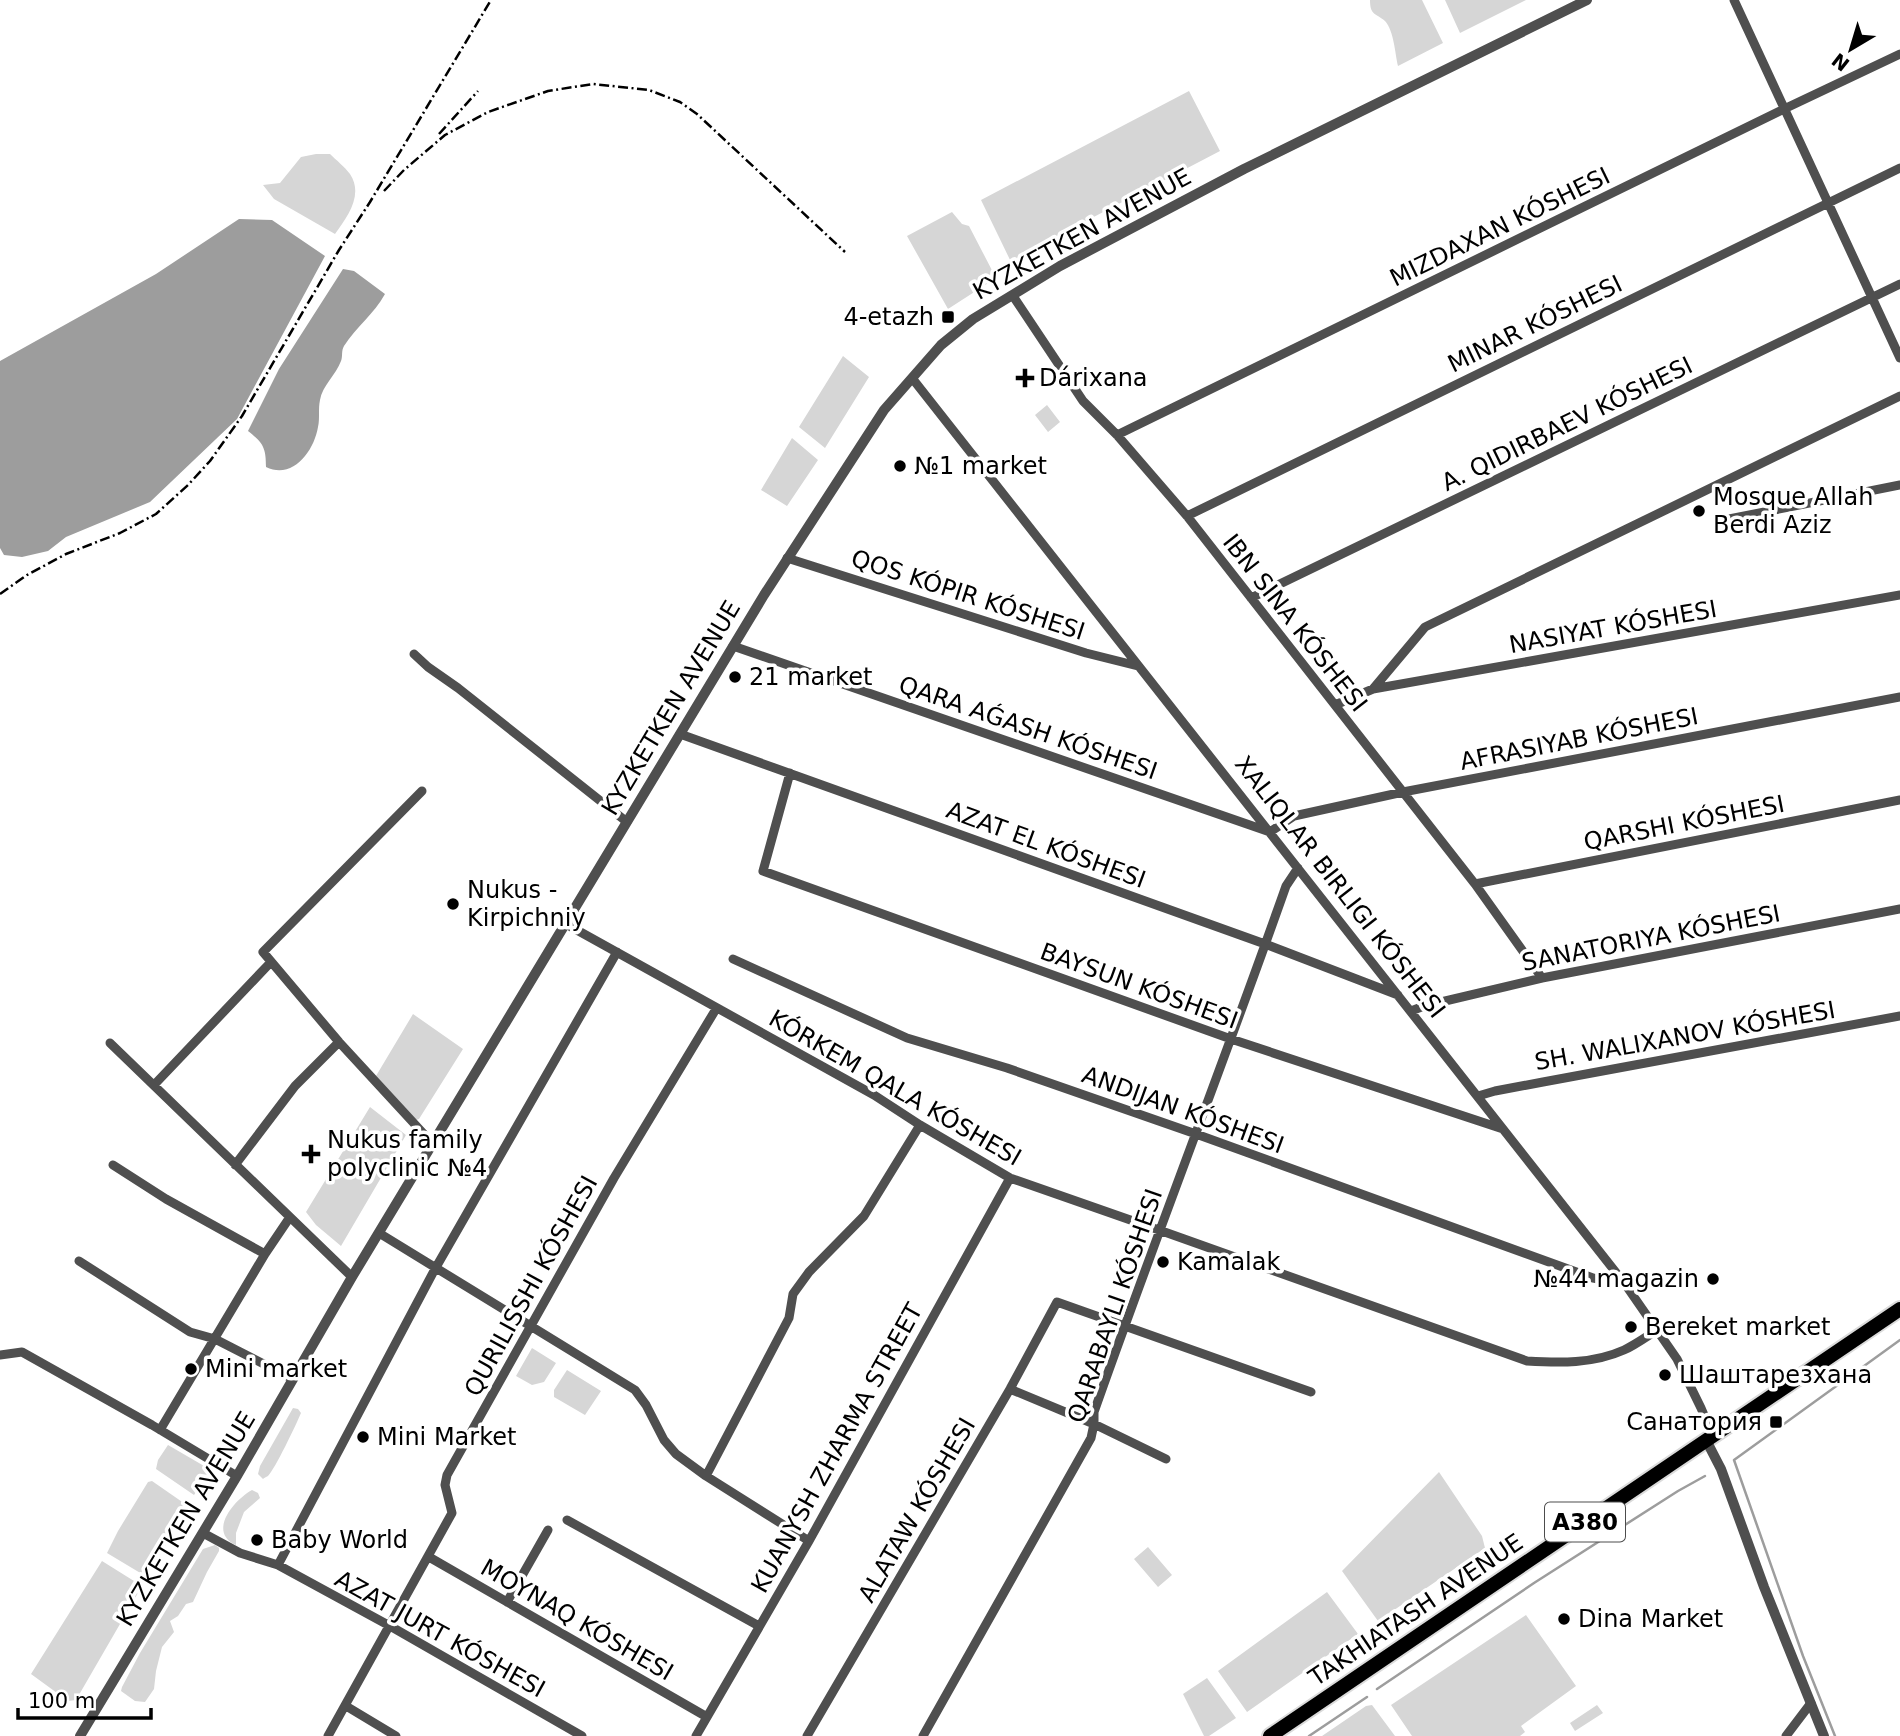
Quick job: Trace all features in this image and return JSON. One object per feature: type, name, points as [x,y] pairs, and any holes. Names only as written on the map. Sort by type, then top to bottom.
[{"type":"highway","name":"TAKHIATASH AVENUE","points":[[1270,1736],[1900,1309]]},
{"type":"street","name":"KYZKETKEN AVENUE","points":[[80,1736],[237,1476],[352,1277],[733,646],[884,410],[941,345],[973,319],[1060,266],[1244,169],[1587,0]]},
{"type":"street","points":[[1734,0],[1900,358]]},
{"type":"street","name":"MIZDAXAN KÓSHESI","points":[[1117,435],[1900,54]]},
{"type":"street","name":"MINAR KÓSHESI","points":[[1187,516],[1900,168]]},
{"type":"street","points":[[1251,598],[1900,284]]},
{"type":"street","name":"IBN SINA KÓSHESI","points":[[1013,296],[1083,401],[1117,435],[1187,516],[1475,884],[1542,978]]},
{"type":"street","points":[[912,378],[1625,1284],[1677,1359],[1701,1408],[1709,1438],[1764,1587],[1824,1736]]},
{"type":"street","points":[[1373,689],[1425,627],[1900,396]]},
{"type":"street","points":[[1719,521],[1900,485]]},
{"type":"street","name":"QOS KÓPIR KÓSHESI","points":[[788,558],[1086,653],[1138,666]]},
{"type":"street","name":"NASIYAT KÓSHESI","points":[[1335,705],[1373,689],[1900,595]]},
{"type":"street","name":"QARA AǴASH KÓSHESI","points":[[733,646],[1270,832]]},
{"type":"street","points":[[414,653],[627,822]]},
{"type":"street","name":"AFRASIYAB KÓSHESI","points":[[1270,832],[1294,816],[1403,792],[1900,697]]},
{"type":"street","name":"AZAT EL KÓSHESI","points":[[680,734],[1265,944],[1398,995]]},
{"type":"street","name":"BAYSUN KÓSHESI","points":[[790,773],[763,871],[1231,1039],[1504,1130]]},
{"type":"street","points":[[422,791],[263,952],[339,1042],[433,1143]]},
{"type":"street","points":[[1475,884],[1900,800]]},
{"type":"street","points":[[923,1736],[1091,1438],[1094,1412],[1125,1325],[1286,886],[1298,868]]},
{"type":"street","name":"SANATORIYA KÓSHESI","points":[[1411,1011],[1542,978],[1900,909]]},
{"type":"street","name":"KÓRKEM QALA KÓSHESI","points":[[566,923],[873,1095],[1010,1178],[1527,1361],[1564,1363],[1598,1359],[1624,1350],[1657,1330]]},
{"type":"street","points":[[278,1565],[435,1269],[617,952]]},
{"type":"street","name":"ANDIJAN KÓSHESI","points":[[733,959],[907,1038],[1007,1068],[1196,1134],[1593,1278],[1625,1284]]},
{"type":"street","points":[[154,1085],[271,962]]},
{"type":"street","points":[[328,1736],[452,1513],[445,1485],[447,1475],[614,1178],[716,1009]]},
{"type":"street","name":"SH. WALIXANOV KÓSHESI","points":[[1478,1096],[1900,1016]]},
{"type":"street","points":[[235,1165],[295,1086],[339,1042]]},
{"type":"street","points":[[110,1043],[352,1277]]},
{"type":"street","points":[[706,1476],[789,1318],[793,1294],[809,1272],[864,1216],[920,1125]]},
{"type":"street","points":[[113,1165],[166,1199],[265,1254]]},
{"type":"street","name":"KUANYSH ZHARMA STREET","points":[[696,1736],[809,1541],[1010,1178]]},
{"type":"street","points":[[160,1430],[290,1217]]},
{"type":"street","points":[[379,1233],[635,1390],[664,1440],[676,1454],[809,1541]]},
{"type":"street","points":[[79,1261],[190,1332],[215,1339],[293,1379]]},
{"type":"street","name":"ALATAW KÓSHESI","points":[[807,1736],[1010,1389],[1057,1302],[1125,1325]]},
{"type":"street","points":[[1125,1325],[1311,1392]]},
{"type":"street","points":[[0,1355],[22,1352],[237,1476]]},
{"type":"street","points":[[1010,1389],[1094,1424],[1166,1459]]},
{"type":"street","points":[[567,1520],[759,1626]]},
{"type":"street","points":[[508,1602],[548,1530]]},
{"type":"street","name":"AZAT JURT KÓSHESI","points":[[202,1533],[240,1553],[278,1565],[582,1736]]},
{"type":"street","name":"MOYNAQ KÓSHESI","points":[[429,1557],[707,1717]]},
{"type":"street","points":[[1786,1736],[1811,1703]]},
{"type":"street","points":[[346,1706],[396,1736]]},
{"type":"shaded area","points":[[1370,0],[1422,0],[1443,43],[1398,66],[1390,30],[1385,21],[1372,12]]},
{"type":"shaded area","points":[[1445,0],[1526,0],[1460,33]]},
{"type":"shaded area","points":[[1189,91],[1220,151],[1065,232],[1012,264],[981,200]]},
{"type":"shaded area","points":[[330,154],[348,171],[354,182],[355,198],[335,234],[274,199],[263,185],[280,183],[301,157]]},
{"type":"shaded area","points":[[952,212],[962,224],[969,226],[996,278],[948,309],[907,236]]},
{"type":"shaded area","points":[[239,219],[272,220],[325,256],[237,419],[150,502],[66,537],[48,551],[22,557],[4,555],[0,548],[0,361],[156,274]]},
{"type":"shaded area","points":[[343,269],[354,271],[385,294],[344,346],[339,366],[321,395],[316,436],[307,454],[301,461],[285,470],[266,467],[263,446],[248,431],[279,369]]},
{"type":"shaded area","points":[[843,356],[869,377],[825,448],[799,427]]},
{"type":"shaded area","points":[[1047,405],[1060,422],[1048,432],[1035,415]]},
{"type":"shaded area","points":[[792,438],[818,460],[787,506],[761,490]]},
{"type":"shaded area","points":[[413,1014],[463,1049],[416,1120],[376,1076]]},
{"type":"shaded area","points":[[370,1107],[406,1135],[341,1246],[316,1225],[306,1212]]},
{"type":"shaded area","points":[[532,1348],[556,1363],[544,1382],[532,1385],[516,1376]]},
{"type":"shaded area","points":[[567,1370],[601,1391],[585,1415],[554,1397],[554,1390]]},
{"type":"shaded area","points":[[293,1408],[301,1413],[275,1465],[263,1479],[258,1474],[260,1466]]},
{"type":"shaded area","points":[[168,1445],[211,1470],[194,1495],[156,1469],[158,1460]]},
{"type":"shaded area","points":[[1439,1472],[1482,1536],[1485,1548],[1378,1621],[1342,1571]]},
{"type":"shaded area","points":[[152,1481],[188,1506],[147,1577],[107,1553],[148,1482]]},
{"type":"shaded area","points":[[252,1490],[258,1493],[260,1498],[244,1512],[236,1533],[236,1545],[224,1532],[226,1516],[238,1501]]},
{"type":"shaded area","points":[[215,1545],[219,1551],[193,1602],[186,1604],[178,1616],[170,1621],[174,1632],[162,1647],[154,1689],[145,1702],[135,1701],[121,1691],[122,1687],[203,1549]]},
{"type":"shaded area","points":[[1148,1547],[1172,1575],[1158,1587],[1134,1559]]},
{"type":"shaded area","points":[[102,1561],[142,1586],[76,1700],[68,1701],[31,1674]]},
{"type":"shaded area","points":[[1327,1592],[1358,1634],[1247,1712],[1218,1671]]},
{"type":"shaded area","points":[[1526,1615],[1576,1686],[1521,1726],[1525,1732],[1520,1736],[1412,1736],[1391,1705]]},
{"type":"shaded area","points":[[1207,1678],[1236,1718],[1209,1736],[1204,1736],[1183,1694]]},
{"type":"shaded area","points":[[1372,1705],[1395,1736],[1322,1736],[1366,1706]]},
{"type":"shaded area","points":[[1597,1705],[1603,1713],[1575,1731],[1570,1723]]},
{"type":"waterway","points":[[1835,1736],[1803,1656],[1734,1460],[1900,1340]]},
{"type":"waterway","points":[[1377,1689],[1534,1583],[1705,1476]]},
{"type":"waterway","points":[[1309,1736],[1367,1697]]},
{"type":"railway","points":[[0,594],[27,575],[66,554],[120,533],[156,514],[210,461],[242,416],[491,0]]},
{"type":"railway","points":[[384,191],[445,135],[488,112],[548,91],[593,84],[649,90],[680,102],[697,114],[845,252]]},
{"type":"railway","points":[[439,134],[478,91]]},
{"type":"place","name":"4-etazh","points":[[948,317]]},
{"type":"place","name":"Dárixana","points":[[1025,378]]},
{"type":"place","name":"№1 market","points":[[900,466]]},
{"type":"place","name":"Mosque Allah Berdi Aziz","points":[[1699,511]]},
{"type":"place","name":"21 market","points":[[735,677]]},
{"type":"place","name":"Nukus - Kirpichniy","points":[[453,904]]},
{"type":"place","name":"Nukus family polyclinic №4","points":[[311,1154]]},
{"type":"place","name":"Kamalak","points":[[1163,1262]]},
{"type":"place","name":"№44 magazin","points":[[1713,1279]]},
{"type":"place","name":"Bereket market","points":[[1631,1327]]},
{"type":"place","name":"Mini market","points":[[191,1369]]},
{"type":"place","name":"Шаштарезхана","points":[[1665,1375]]},
{"type":"place","name":"Санатория","points":[[1776,1422]]},
{"type":"place","name":"Mini Market","points":[[363,1437]]},
{"type":"place","name":"Baby World","points":[[257,1540]]},
{"type":"place","name":"Dina Market","points":[[1564,1619]]}]
